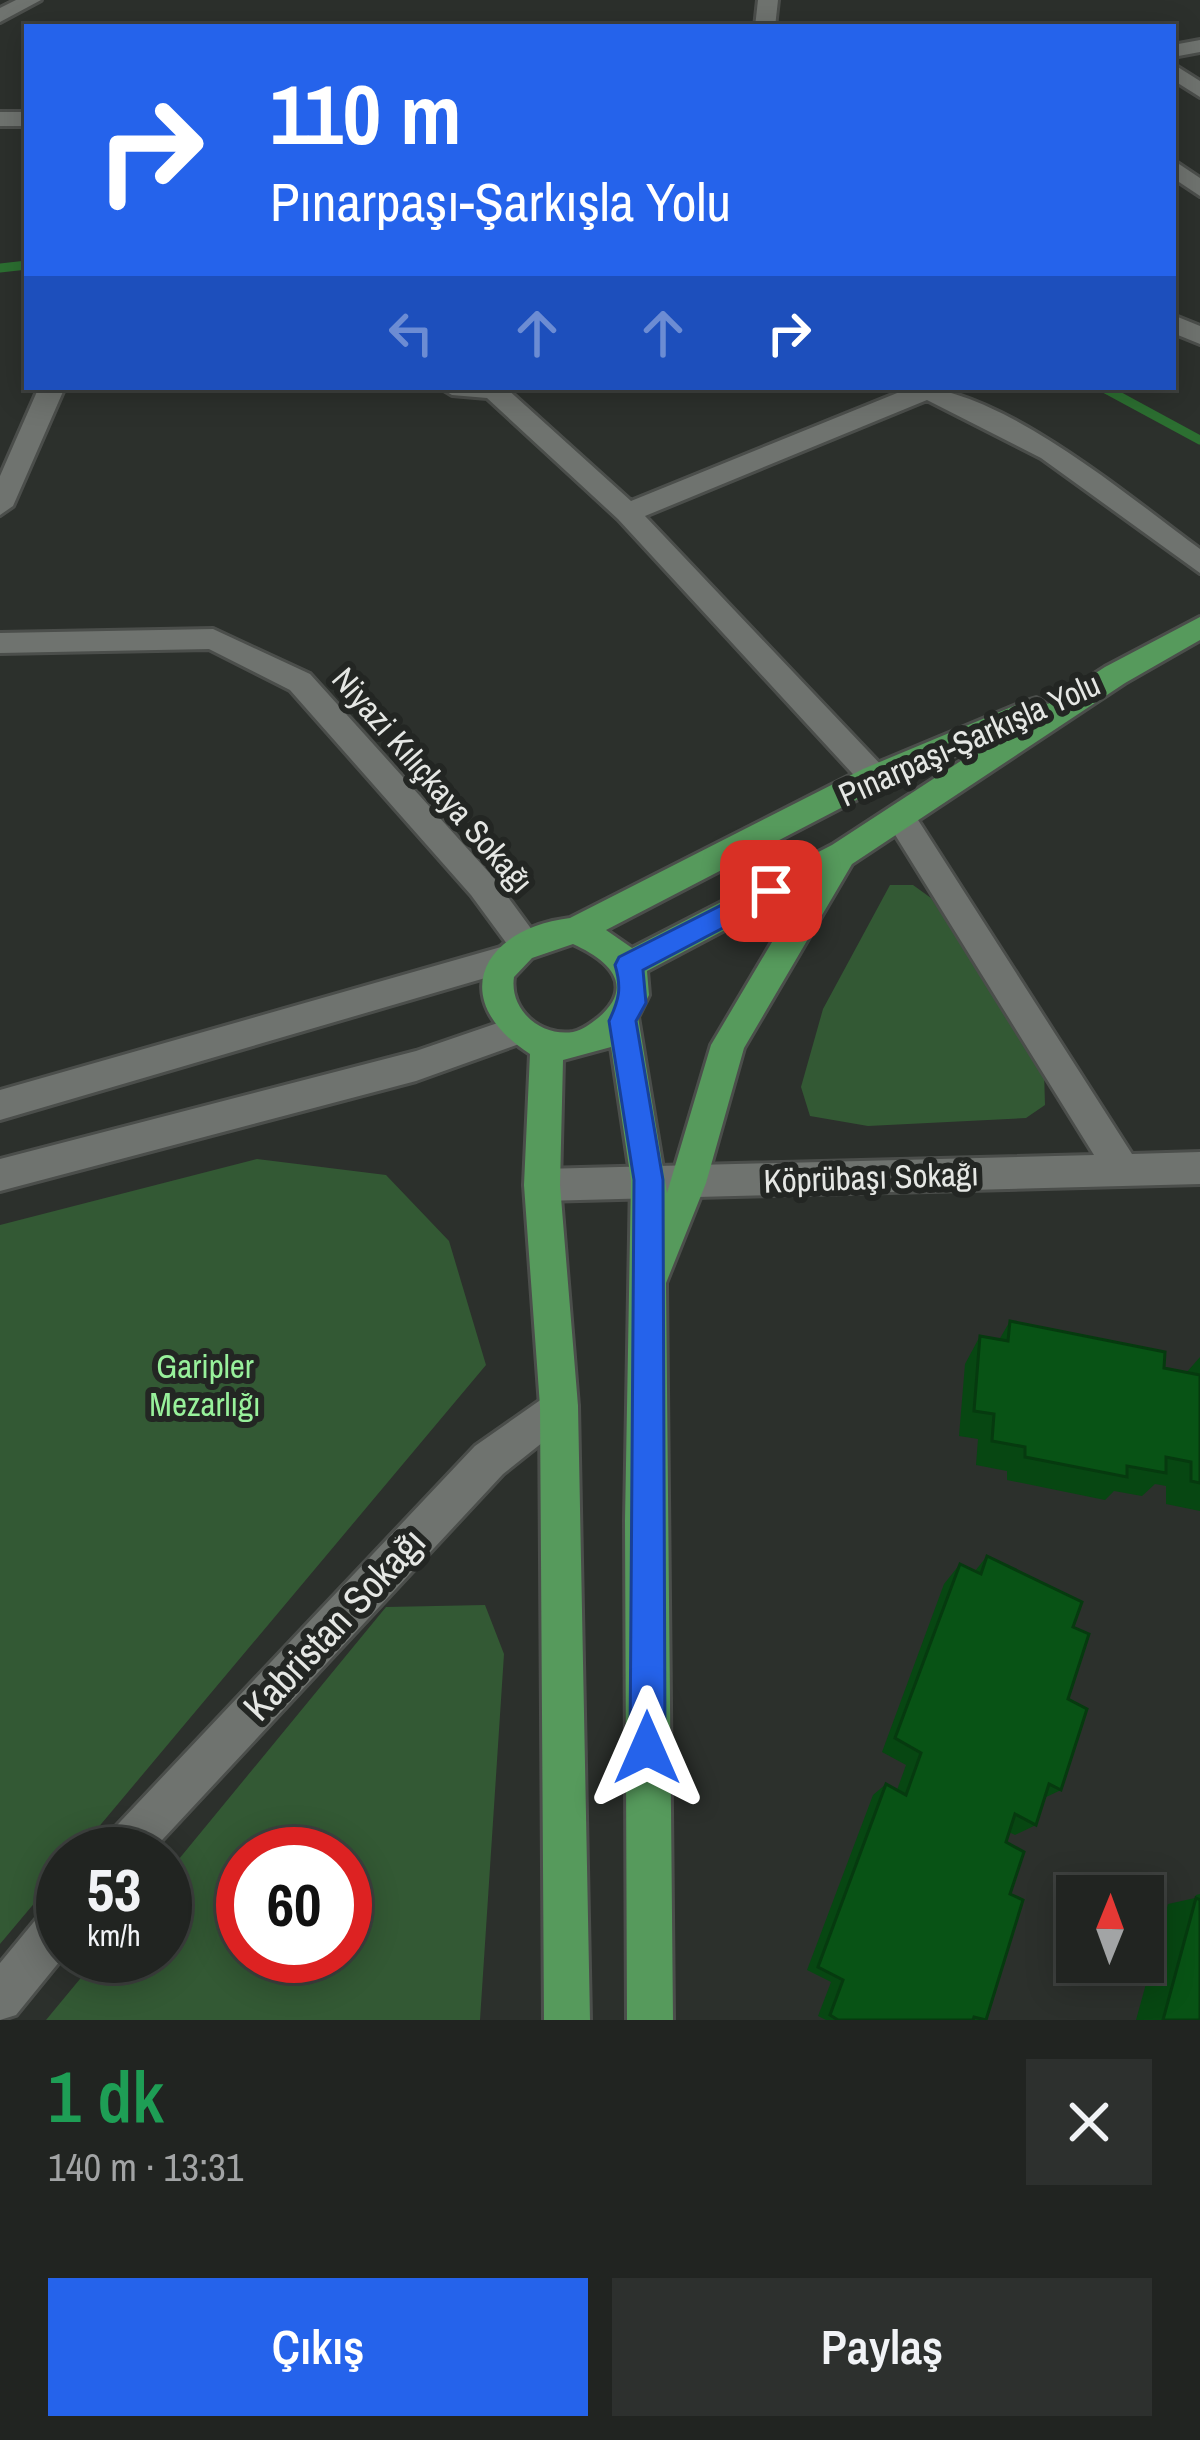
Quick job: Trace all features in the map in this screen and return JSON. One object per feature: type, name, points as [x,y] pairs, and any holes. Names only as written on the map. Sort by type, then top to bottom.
[{"type":"main road","points":[[1115,675],[1200,627]]},
{"type":"main road","name":"Pınarpaşı-Şarkışla Yolu","points":[[575,932],[874,777],[1115,675]]},
{"type":"main road","name":"Pınarpaşı-Şarkışla Yolu","points":[[628,965],[842,854],[1115,675]]},
{"type":"main road","points":[[650,2020],[647,1294],[669,1181],[728,1045],[842,854]]},
{"type":"main road","points":[[557,932],[575,932],[616,949],[634,984],[632,1003],[622,1021],[589,1043],[532,1037],[504,1014],[499,976],[516,951],[557,932]]},
{"type":"main road","points":[[622,1021],[669,1181]]},
{"type":"main road","points":[[532,1037],[559,1406],[567,2020]]},
{"type":"street","points":[[0,16],[31,0]]},
{"type":"street","points":[[1176,72],[1200,91]]},
{"type":"street","points":[[1176,169],[1200,189]]},
{"type":"street","points":[[0,506],[51,390]]},
{"type":"street","points":[[484,390],[494,391],[627,513],[874,777]]},
{"type":"street","points":[[627,513],[928,390],[1050,452],[1200,563]]},
{"type":"street","name":"Niyazi Kılıçkaya Sokağı","points":[[0,643],[213,639],[300,682],[482,886],[516,951]]},
{"type":"street","points":[[900,818],[1121,1168]]},
{"type":"street","points":[[0,1105],[516,951]]},
{"type":"street","points":[[0,1174],[532,1037]]},
{"type":"street","name":"Köprübaşı Sokağı","points":[[542,1185],[1200,1168]]},
{"type":"street","name":"Kabristan Sokağı","points":[[144,1827],[473,1477],[559,1406]]},
{"type":"street","points":[[0,1999],[36,1955]]},
{"type":"green space","points":[[890,885],[913,885],[931,898],[1044,1071],[1045,1105],[1026,1118],[868,1126],[810,1116],[801,1087],[823,1009]]},
{"type":"green space","name":"Garipler Mezarlığı","points":[[257,1159],[386,1175],[449,1241],[486,1365],[99,1827],[36,1827],[36,1901],[0,1944],[0,1225]]},
{"type":"green space","points":[[485,1605],[504,1654],[480,2020],[46,2020],[77,1983],[192,1983],[192,1843],[386,1607]]},
{"type":"building","points":[[1010,1321],[1165,1352],[1164,1368],[1200,1375],[1200,1483],[1191,1481],[1191,1462],[1166,1457],[1166,1473],[1127,1466],[1127,1477],[1025,1457],[1025,1447],[992,1441],[994,1414],[974,1411],[980,1336],[1008,1341]]},
{"type":"building","points":[[987,1556],[1082,1602],[1073,1627],[1089,1634],[1068,1699],[1087,1709],[1061,1790],[1049,1784],[1036,1825],[1015,1814],[1006,1842],[1024,1852],[1010,1894],[1023,1900],[986,2020],[838,2020],[830,2015],[843,1980],[818,1967],[886,1784],[906,1795],[921,1753],[895,1738],[960,1564],[981,1574]]},
{"type":"building","points":[[1196,1898],[1200,1900],[1200,2020],[1163,2020]]},
{"type":"waterway","points":[[0,268],[24,265]]},
{"type":"waterway","points":[[1108,390],[1200,440]]},
{"type":"route","points":[[647,1748],[649,1180],[622,1021],[632,1003],[634,984],[628,965],[771,891]]}]
